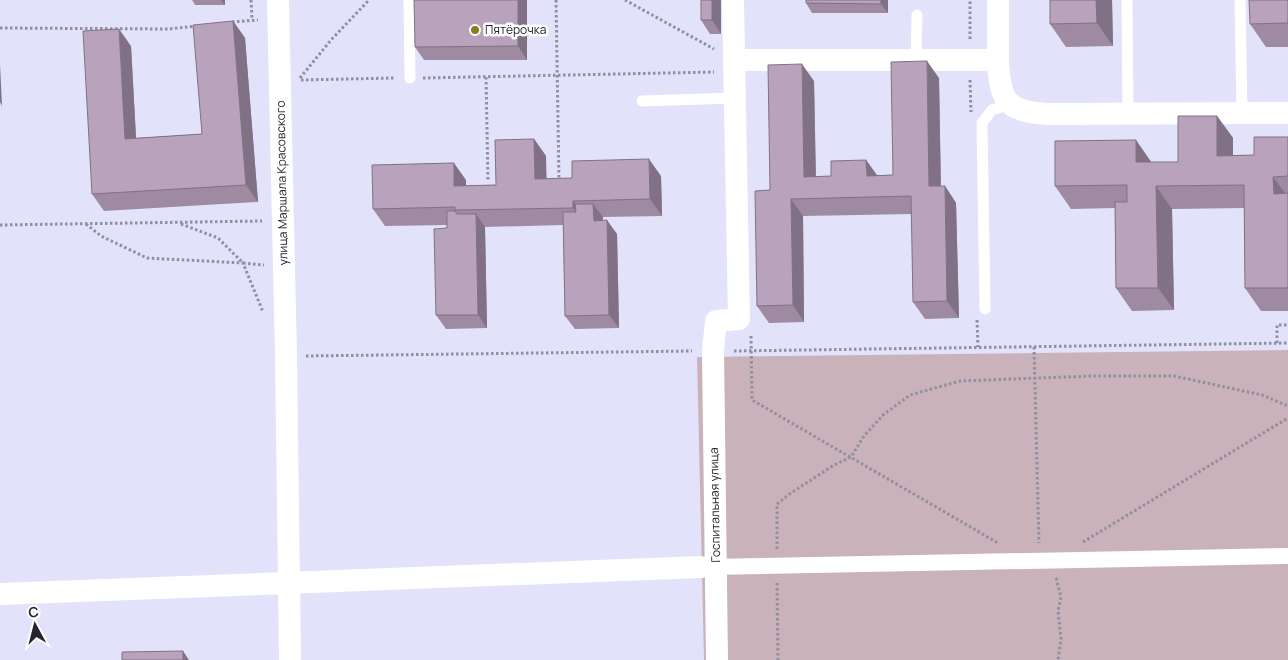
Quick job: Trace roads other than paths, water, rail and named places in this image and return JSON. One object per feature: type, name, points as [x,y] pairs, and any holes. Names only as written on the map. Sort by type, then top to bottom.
[{"type":"street","points":[[733,0],[735,98]]},
{"type":"street","points":[[998,0],[1000,87],[1010,104],[1028,112],[1047,114],[1288,113]]},
{"type":"street","name":"улица Маршала Красовского","points":[[278,9],[285,332],[295,361],[289,583],[290,660]]},
{"type":"street","points":[[734,60],[860,65],[916,60],[998,60]]},
{"type":"street","name":"Госпитальная улица","points":[[717,660],[709,567],[713,351],[716,320],[739,320],[735,98]]},
{"type":"street","points":[[0,594],[709,567],[1288,556]]},
{"type":"lane","points":[[409,0],[410,78]]},
{"type":"lane","points":[[1127,0],[1128,114]]},
{"type":"lane","points":[[1240,0],[1242,113]]},
{"type":"lane","points":[[916,60],[917,15]]},
{"type":"lane","points":[[642,101],[735,98]]},
{"type":"lane","points":[[985,309],[982,123],[992,110],[1010,104]]},
{"type":"place","name":"Пятёрочка","points":[[475,30]]}]
